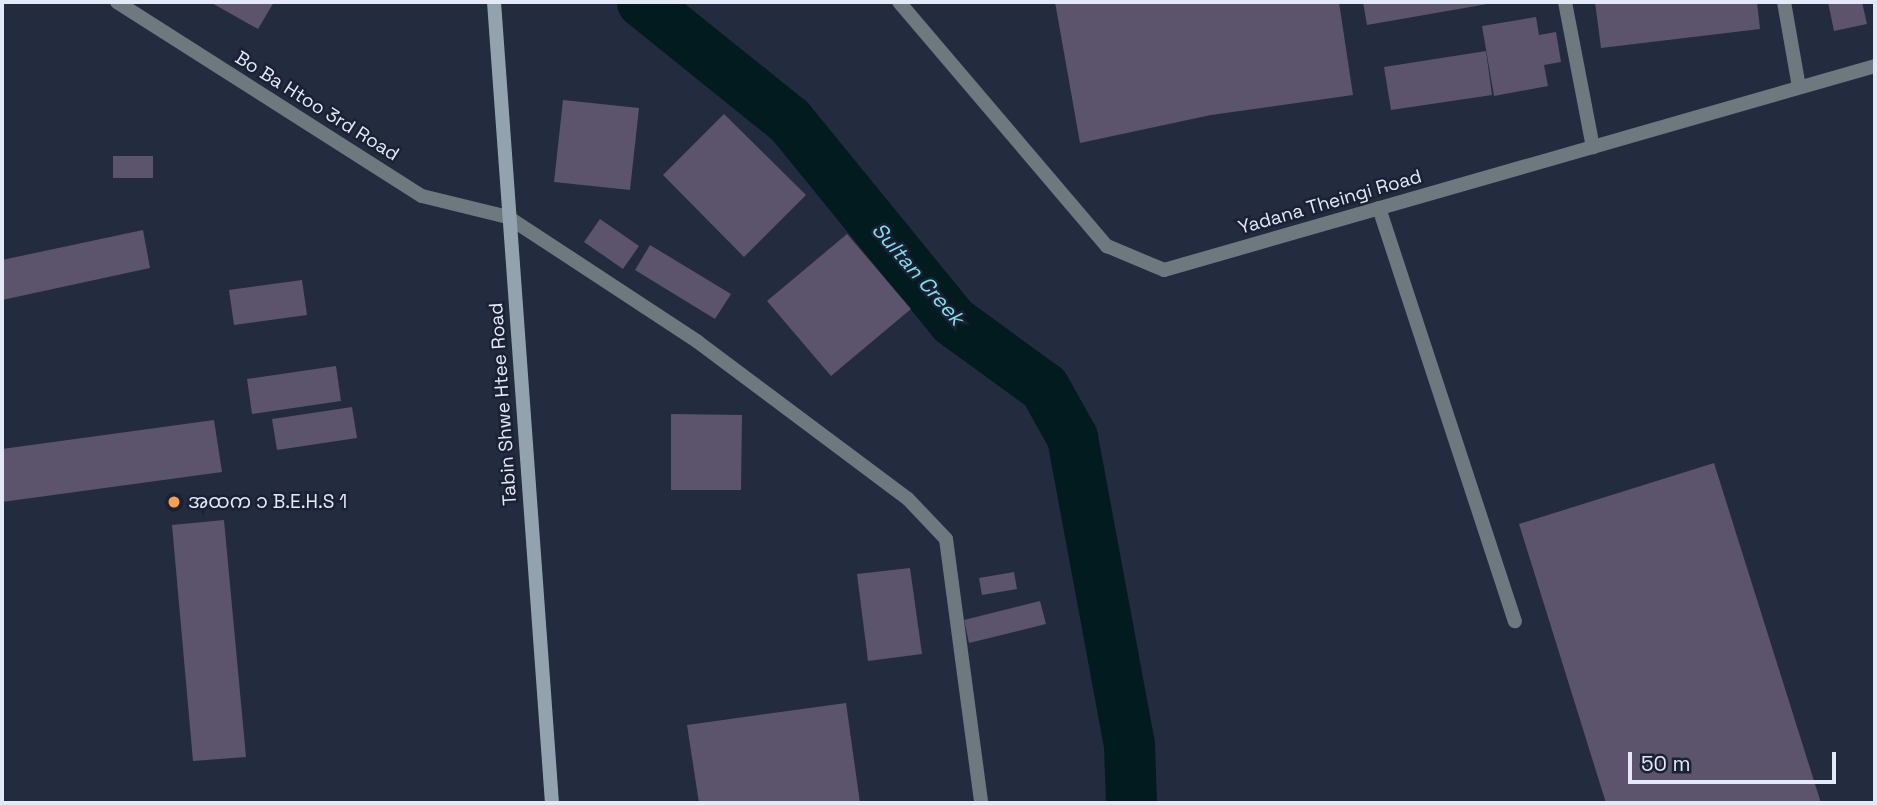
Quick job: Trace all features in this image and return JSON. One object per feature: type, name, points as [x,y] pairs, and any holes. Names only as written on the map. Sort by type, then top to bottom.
[{"type":"main road","name":"Tabin Shwe Htee Road","points":[[494,2],[552,803]]},
{"type":"street","name":"Bo Ba Htoo 3rd Road","points":[[117,2],[422,196],[508,217],[698,342],[908,499],[946,539],[981,803]]},
{"type":"street","name":"Yadana Theingi Road","points":[[899,2],[1107,246],[1164,270],[1875,66]]},
{"type":"street","points":[[1565,2],[1592,147]]},
{"type":"street","points":[[1784,2],[1799,87]]},
{"type":"street","points":[[1379,208],[1515,621]]},
{"type":"building","points":[[210,2],[274,2],[258,29]]},
{"type":"building","points":[[1055,2],[1339,2],[1353,95],[1211,115],[1080,143]]},
{"type":"building","points":[[1363,2],[1493,2],[1493,3],[1367,25]]},
{"type":"building","points":[[1595,2],[1757,2],[1760,29],[1601,48]]},
{"type":"building","points":[[1828,2],[1862,2],[1867,24],[1834,31]]},
{"type":"building","points":[[1536,17],[1539,35],[1556,32],[1561,62],[1544,65],[1548,86],[1494,96],[1482,26]]},
{"type":"building","points":[[1486,51],[1492,95],[1391,110],[1384,67]]},
{"type":"building","points":[[563,100],[639,108],[630,190],[554,182]]},
{"type":"building","points":[[724,114],[806,195],[744,257],[663,175]]},
{"type":"building","points":[[113,156],[153,156],[153,178],[113,178]]},
{"type":"building","points":[[600,219],[639,246],[623,269],[584,242]]},
{"type":"building","points":[[143,230],[150,268],[2,300],[2,260]]},
{"type":"building","points":[[847,234],[911,309],[831,376],[767,301]]},
{"type":"building","points":[[650,245],[731,294],[715,319],[635,270]]},
{"type":"building","points":[[302,280],[307,315],[234,325],[229,290]]},
{"type":"building","points":[[336,366],[341,401],[252,414],[247,379]]},
{"type":"building","points":[[352,407],[357,438],[277,450],[272,419]]},
{"type":"building","points":[[671,414],[742,415],[741,490],[671,490]]},
{"type":"building","points":[[214,420],[222,472],[2,502],[2,449]]},
{"type":"building","points":[[1714,463],[1821,803],[1606,803],[1519,524]]},
{"type":"building","points":[[224,520],[246,757],[193,761],[172,525]]},
{"type":"building","points":[[910,568],[922,654],[868,661],[857,574]]},
{"type":"building","points":[[1014,572],[1017,589],[982,595],[979,578]]},
{"type":"building","points":[[1040,601],[1046,624],[969,643],[964,620]]},
{"type":"building","points":[[846,703],[860,803],[699,803],[687,725]]},
{"type":"waterway","name":"Sultan Creek","points":[[642,2],[789,120],[953,321],[1044,387],[1072,437],[1129,745],[1131,803]]},
{"type":"place","name":"အထက ၁ B.E.H.S 1","points":[[174,502]]}]
